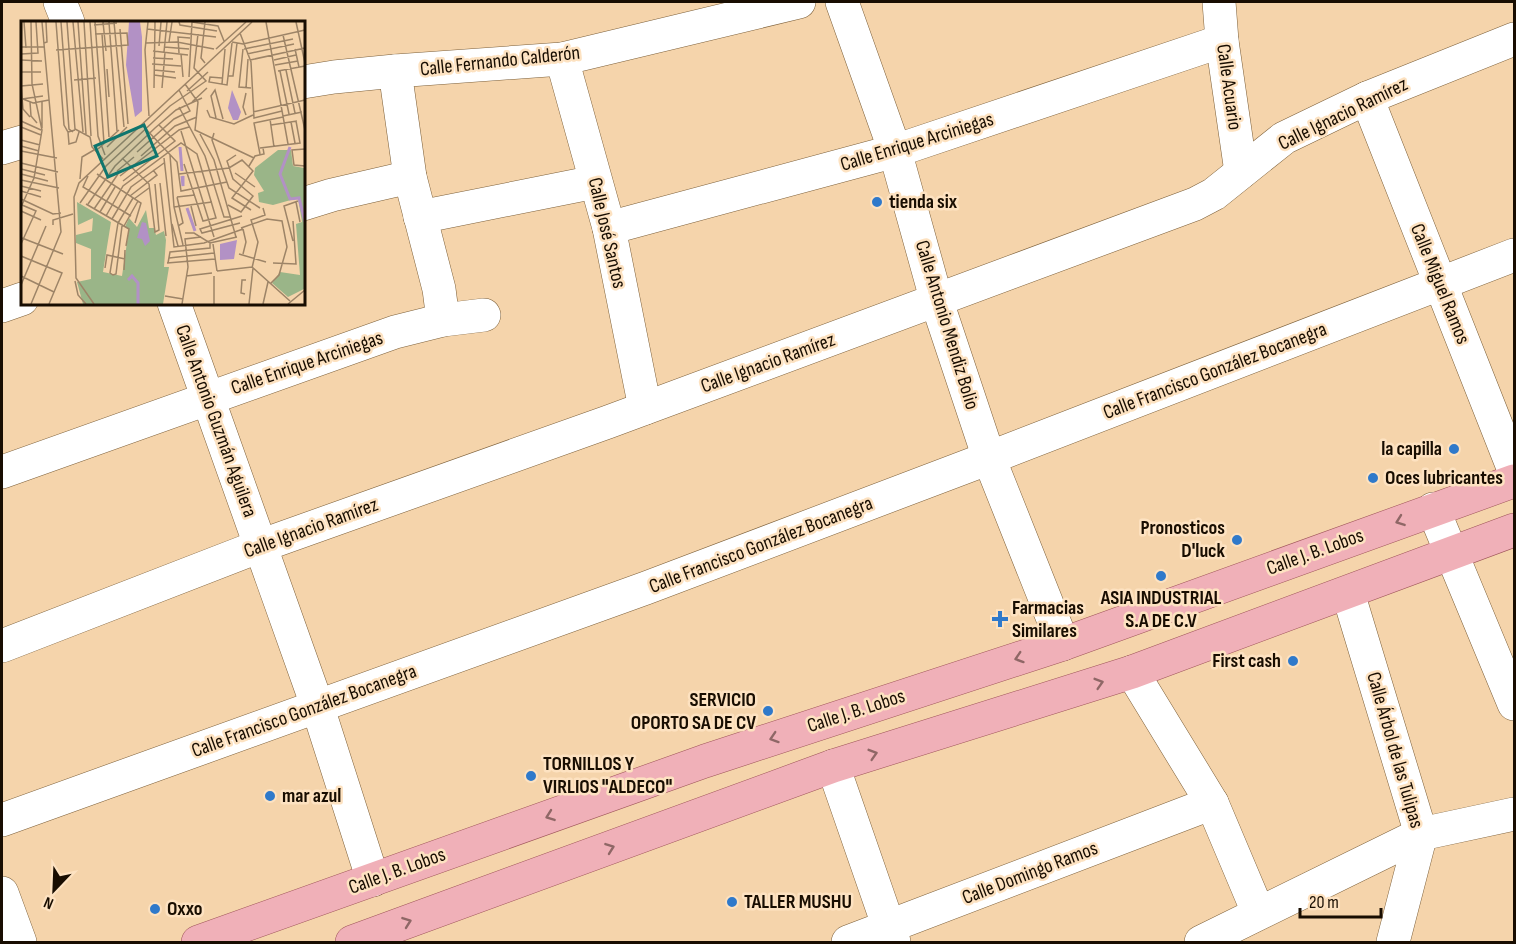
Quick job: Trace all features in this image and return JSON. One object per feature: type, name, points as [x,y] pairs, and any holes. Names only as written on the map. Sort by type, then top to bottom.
[{"type":"main road","name":"Calle J. B. Lobos","points":[[198,942],[705,761],[1063,644],[1515,481]]},
{"type":"main road","points":[[352,942],[833,766],[1132,672],[1515,530]]},
{"type":"street","points":[[60,2],[68,21]]},
{"type":"street","name":"Calle Fernando Calderón","points":[[304,82],[395,71],[562,59],[799,2]]},
{"type":"street","name":"Calle Antonio Mendiz Bolio","points":[[842,2],[895,151],[936,302],[989,458],[1063,644]]},
{"type":"street","name":"Calle Acuario","points":[[1219,2],[1222,41],[1241,172]]},
{"type":"street","name":"Calle Ignacio Ramírez","points":[[2,646],[260,546],[936,302],[1195,204],[1214,194],[1284,138],[1367,98],[1515,39]]},
{"type":"street","name":"Calle Enrique Arciniegas","points":[[609,228],[895,151],[1222,41]]},
{"type":"street","name":"Calle José Santos","points":[[562,59],[609,228],[645,408]]},
{"type":"street","points":[[395,71],[410,177],[439,289],[443,320]]},
{"type":"street","name":"Calle Miguel Ramos","points":[[1367,98],[1515,470]]},
{"type":"street","points":[[2,148],[21,142]]},
{"type":"street","points":[[304,204],[410,177]]},
{"type":"street","points":[[420,217],[596,182]]},
{"type":"street","name":"Calle Francisco González Bocanegra","points":[[2,820],[646,588],[1515,255]]},
{"type":"street","points":[[2,306],[21,299]]},
{"type":"street","name":"Calle Antonio Guzmán Aguilera","points":[[174,304],[317,705],[373,879]]},
{"type":"street","name":"Calle Enrique Arciniegas","points":[[2,472],[395,332],[443,320],[484,315]]},
{"type":"street","points":[[1433,509],[1515,704]]},
{"type":"street","name":"Calle Árbol de las Tulipas","points":[[1348,593],[1421,834],[1393,942]]},
{"type":"street","points":[[1132,672],[1212,803],[1244,926]]},
{"type":"street","points":[[833,766],[891,935]]},
{"type":"street","name":"Calle Domingo Ramos","points":[[848,942],[891,935],[1212,803]]},
{"type":"street","points":[[1201,942],[1244,926],[1421,834],[1515,814]]},
{"type":"street","points":[[2,893],[21,942]]},
{"type":"place","name":"tienda six","points":[[877,202]]},
{"type":"place","name":"la capilla","points":[[1454,449]]},
{"type":"place","name":"Oces lubricantes","points":[[1373,478]]},
{"type":"place","name":"Pronosticos D'luck","points":[[1237,540]]},
{"type":"place","name":"ASIA INDUSTRIAL S.A DE C.V","points":[[1161,576]]},
{"type":"place","name":"Farmacias Similares","points":[[1000,619]]},
{"type":"place","name":"First cash","points":[[1293,661]]},
{"type":"place","name":"SERVICIO OPORTO SA DE CV","points":[[768,711]]},
{"type":"place","name":"TORNILLOS Y VIRLIOS \"ALDECO\"","points":[[531,776]]},
{"type":"place","name":"mar azul","points":[[270,796]]},
{"type":"place","name":"TALLER MUSHU","points":[[732,902]]},
{"type":"place","name":"Oxxo","points":[[155,909]]}]
